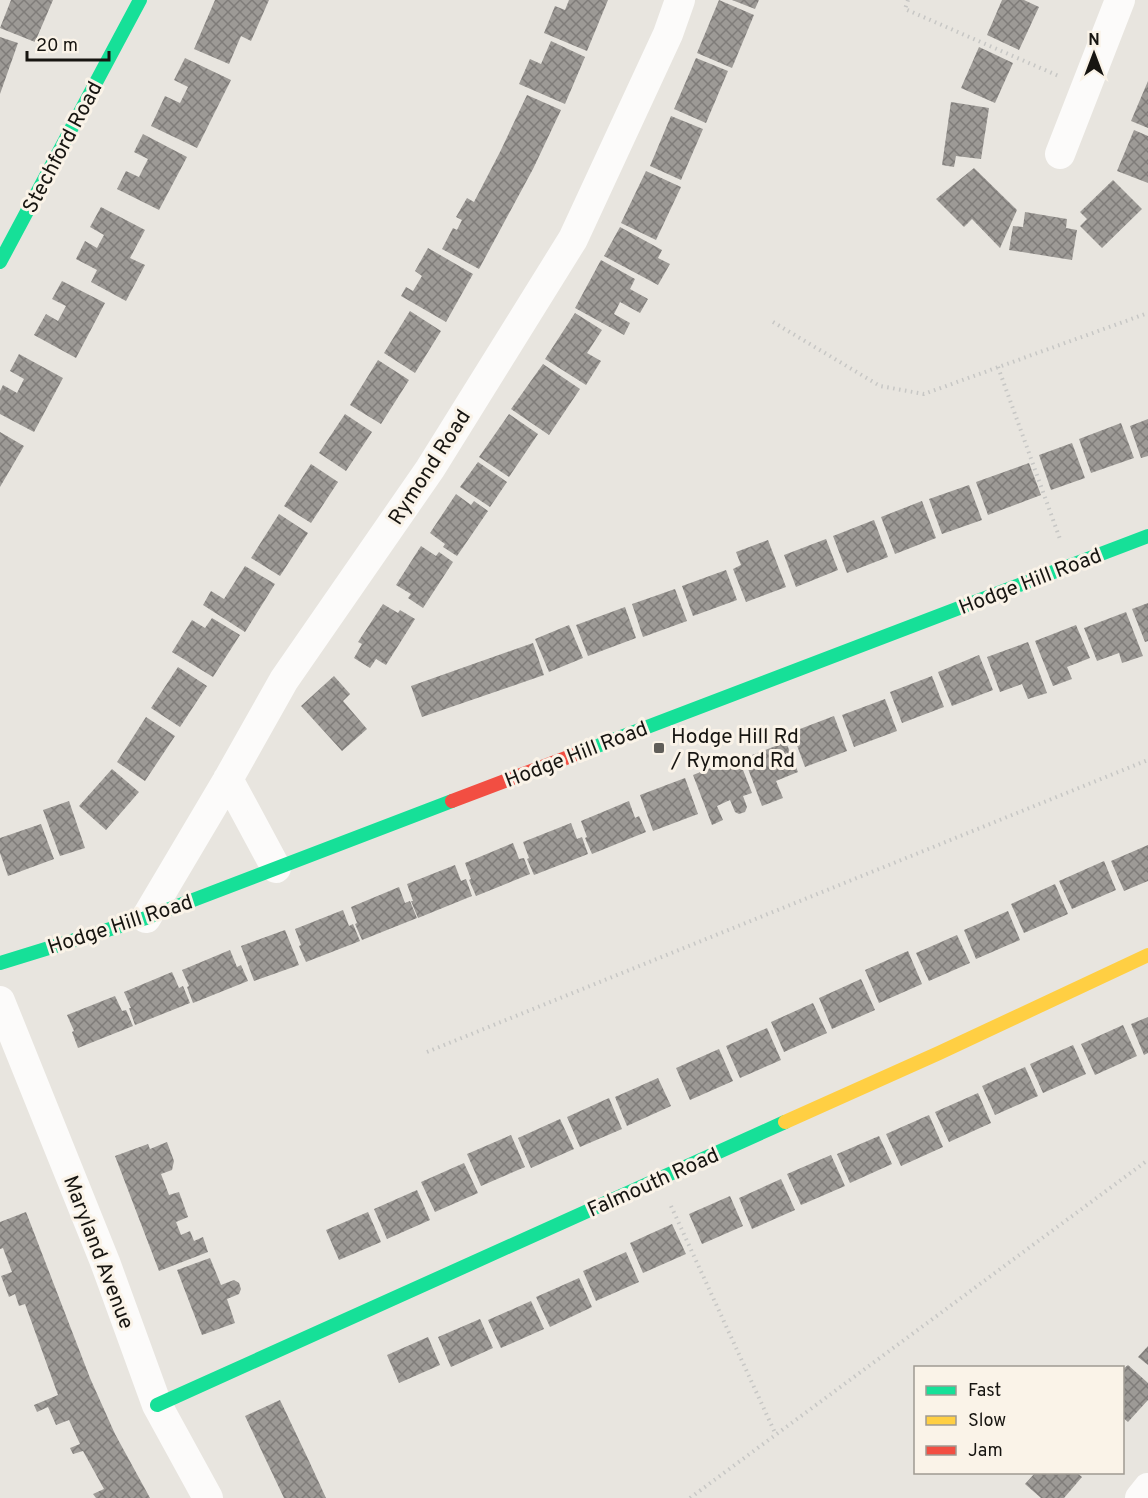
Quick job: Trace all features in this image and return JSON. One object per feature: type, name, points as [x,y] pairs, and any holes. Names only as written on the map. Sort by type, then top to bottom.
[{"type":"street","name":"Stechford Road","points":[[0,262],[140,0]]},
{"type":"street","name":"Rymond Road","points":[[147,918],[284,680],[430,469],[573,238],[668,34],[680,0]]},
{"type":"street","points":[[1060,154],[1119,0]]},
{"type":"street","name":"Hodge Hill Road","points":[[0,963],[147,918],[1148,536]]},
{"type":"street","points":[[228,779],[276,868]]},
{"type":"street","name":"Falmouth Road","points":[[157,1405],[939,1053],[1148,955]]},
{"type":"street","name":"Maryland Avenue","points":[[0,1001],[105,1262],[157,1405],[208,1498]]},
{"type":"street","points":[[1140,1498],[1148,1488]]},
{"type":"path","points":[[908,0],[905,9],[1086,88]]},
{"type":"path","points":[[773,322],[880,386],[924,394],[1148,313]]},
{"type":"path","points":[[999,367],[1070,566]]},
{"type":"path","points":[[427,1052],[1148,760]]},
{"type":"path","points":[[690,1498],[1148,1160]]},
{"type":"path","points":[[659,1179],[776,1434]]},
{"type":"building","points":[[11,0],[53,0],[35,42],[0,28]]},
{"type":"building","points":[[215,0],[269,0],[251,41],[241,36],[229,64],[194,49]]},
{"type":"building","points":[[569,0],[608,0],[587,51],[544,33],[555,6],[565,10]]},
{"type":"building","points":[[719,0],[754,15],[732,68],[697,53]]},
{"type":"building","points":[[732,0],[759,0],[755,9]]},
{"type":"building","points":[[1002,0],[1024,0],[1039,7],[1019,50],[987,35]]},
{"type":"building","points":[[0,37],[18,43],[0,94]]},
{"type":"building","points":[[551,41],[585,57],[565,104],[519,84],[530,59],[541,64]]},
{"type":"building","points":[[979,47],[1013,63],[995,103],[961,88]]},
{"type":"building","points":[[185,58],[231,80],[197,148],[151,126],[165,96],[180,103],[188,87],[174,80]]},
{"type":"building","points":[[696,58],[728,71],[706,123],[674,109]]},
{"type":"building","points":[[1148,81],[1148,128],[1131,121]]},
{"type":"building","points":[[527,95],[561,110],[533,169],[479,269],[442,249],[453,228],[457,230],[462,220],[456,217],[467,198],[474,202]]},
{"type":"building","points":[[951,102],[989,108],[981,159],[956,156],[954,167],[942,165]]},
{"type":"building","points":[[671,116],[703,129],[681,180],[650,166]]},
{"type":"building","points":[[1134,130],[1148,136],[1148,183],[1117,171]]},
{"type":"building","points":[[143,134],[187,157],[159,210],[117,189],[126,171],[139,177],[148,159],[134,152]]},
{"type":"building","points":[[974,168],[1017,210],[1000,248],[972,219],[964,227],[936,199]]},
{"type":"building","points":[[646,171],[681,187],[656,240],[621,223]]},
{"type":"building","points":[[1113,180],[1142,209],[1102,248],[1080,226],[1087,219],[1080,212]]},
{"type":"building","points":[[101,207],[145,230],[130,258],[145,265],[126,301],[91,282],[97,270],[76,259],[85,241],[97,248],[104,235],[90,227]]},
{"type":"building","points":[[1025,212],[1067,219],[1066,228],[1077,230],[1072,260],[1009,250],[1013,226],[1023,227]]},
{"type":"building","points":[[620,227],[662,250],[658,258],[670,264],[658,285],[604,256]]},
{"type":"building","points":[[428,248],[473,274],[446,322],[401,296],[406,287],[413,291],[422,276],[415,271]]},
{"type":"building","points":[[601,260],[635,279],[630,289],[648,299],[640,313],[620,302],[614,314],[630,323],[624,335],[575,308]]},
{"type":"building","points":[[62,281],[105,303],[76,358],[34,335],[46,314],[58,321],[66,306],[52,299]]},
{"type":"building","points":[[410,311],[441,331],[415,373],[384,353]]},
{"type":"building","points":[[575,313],[602,330],[587,353],[601,361],[586,385],[545,359]]},
{"type":"building","points":[[19,354],[63,378],[34,432],[0,414],[0,391],[3,385],[17,393],[24,379],[10,371]]},
{"type":"building","points":[[378,360],[409,380],[381,424],[350,405]]},
{"type":"building","points":[[543,364],[580,389],[549,435],[511,409]]},
{"type":"building","points":[[345,414],[372,432],[346,471],[319,453]]},
{"type":"building","points":[[509,414],[538,434],[509,477],[479,457]]},
{"type":"building","points":[[1148,419],[1148,456],[1141,458],[1130,426]]},
{"type":"building","points":[[1121,423],[1134,458],[1091,473],[1079,439]]},
{"type":"building","points":[[0,432],[24,446],[0,487]]},
{"type":"building","points":[[1072,443],[1085,478],[1051,490],[1039,455]]},
{"type":"building","points":[[478,462],[507,482],[490,507],[460,487]]},
{"type":"building","points":[[1029,463],[1041,495],[988,515],[976,482]]},
{"type":"building","points":[[311,464],[338,482],[311,523],[284,506]]},
{"type":"building","points":[[969,485],[982,520],[942,534],[929,499]]},
{"type":"building","points":[[456,494],[471,505],[474,501],[488,511],[457,556],[443,547],[445,544],[430,533]]},
{"type":"building","points":[[922,501],[936,538],[895,554],[881,517]]},
{"type":"building","points":[[279,514],[308,533],[280,576],[251,558]]},
{"type":"building","points":[[874,520],[888,557],[847,573],[833,536]]},
{"type":"building","points":[[826,539],[838,570],[796,587],[784,555]]},
{"type":"building","points":[[768,540],[786,587],[746,602],[733,569],[741,565],[736,552]]},
{"type":"building","points":[[421,546],[436,556],[439,552],[453,562],[423,608],[408,598],[411,594],[396,585]]},
{"type":"building","points":[[245,566],[275,584],[245,632],[203,605],[211,591],[224,599]]},
{"type":"building","points":[[726,570],[737,600],[693,616],[682,586]]},
{"type":"building","points":[[675,589],[687,621],[643,637],[632,604]]},
{"type":"building","points":[[1148,603],[1148,641],[1145,642],[1132,609]]},
{"type":"building","points":[[383,604],[415,619],[386,665],[376,659],[370,668],[354,658],[362,644],[358,642]]},
{"type":"building","points":[[625,607],[636,638],[588,656],[576,625]]},
{"type":"building","points":[[1126,612],[1143,656],[1122,663],[1119,653],[1097,661],[1084,628]]},
{"type":"building","points":[[212,618],[240,635],[213,677],[172,652],[192,620],[205,628]]},
{"type":"building","points":[[569,625],[583,658],[549,672],[535,639]]},
{"type":"building","points":[[1076,625],[1090,658],[1067,667],[1072,679],[1053,686],[1035,641]]},
{"type":"building","points":[[1028,642],[1047,693],[1028,699],[1022,684],[1000,692],[987,657]]},
{"type":"building","points":[[533,643],[544,675],[422,717],[411,686]]},
{"type":"building","points":[[979,655],[993,690],[952,706],[938,672]]},
{"type":"building","points":[[178,667],[207,686],[180,727],[151,708]]},
{"type":"building","points":[[334,676],[350,694],[343,701],[367,729],[342,751],[301,706]]},
{"type":"building","points":[[932,676],[944,707],[902,723],[890,692]]},
{"type":"building","points":[[885,699],[897,731],[854,747],[842,715]]},
{"type":"building","points":[[834,716],[847,751],[805,767],[792,732]]},
{"type":"building","points":[[146,717],[175,736],[145,781],[117,762]]},
{"type":"building","points":[[786,742],[798,772],[776,781],[783,798],[762,806],[744,758]]},
{"type":"building","points":[[738,757],[752,793],[743,796],[747,807],[745,812],[739,814],[735,812],[730,800],[717,806],[723,820],[712,825],[693,775]]},
{"type":"building","points":[[112,769],[139,792],[106,830],[79,806]]},
{"type":"building","points":[[685,778],[698,814],[653,831],[640,795]]},
{"type":"building","points":[[69,801],[85,848],[60,856],[43,810]]},
{"type":"building","points":[[629,801],[635,818],[639,816],[646,832],[592,854],[581,821]]},
{"type":"building","points":[[571,823],[577,839],[582,837],[588,854],[534,875],[523,842]]},
{"type":"building","points":[[41,824],[54,859],[8,876],[0,853],[0,838]]},
{"type":"building","points":[[513,843],[519,859],[524,858],[530,874],[476,896],[465,863]]},
{"type":"building","points":[[1148,845],[1148,881],[1124,891],[1111,861]]},
{"type":"building","points":[[1104,861],[1116,890],[1072,909],[1059,881]]},
{"type":"building","points":[[455,865],[461,881],[466,879],[472,896],[418,918],[407,884]]},
{"type":"building","points":[[1055,884],[1068,914],[1024,933],[1011,904]]},
{"type":"building","points":[[399,887],[405,903],[410,901],[417,918],[362,940],[351,907]]},
{"type":"building","points":[[343,910],[349,926],[353,924],[360,941],[306,962],[295,929]]},
{"type":"building","points":[[1008,911],[1020,940],[976,959],[964,930]]},
{"type":"building","points":[[285,930],[299,965],[254,981],[241,946]]},
{"type":"building","points":[[957,935],[970,963],[929,981],[916,953]]},
{"type":"building","points":[[230,950],[237,967],[241,965],[248,981],[193,1003],[182,970]]},
{"type":"building","points":[[908,951],[922,984],[879,1003],[865,970]]},
{"type":"building","points":[[172,972],[179,988],[183,986],[190,1003],[135,1025],[124,992]]},
{"type":"building","points":[[861,979],[875,1010],[832,1029],[819,998]]},
{"type":"building","points":[[115,996],[122,1011],[126,1010],[133,1026],[78,1048],[67,1015]]},
{"type":"building","points":[[813,1003],[827,1033],[784,1052],[771,1022]]},
{"type":"building","points":[[1148,1017],[1148,1053],[1144,1055],[1131,1024]]},
{"type":"building","points":[[1123,1025],[1137,1056],[1095,1075],[1081,1044]]},
{"type":"building","points":[[767,1028],[781,1060],[740,1078],[726,1046]]},
{"type":"building","points":[[1073,1045],[1086,1074],[1043,1093],[1030,1064]]},
{"type":"building","points":[[719,1049],[733,1081],[690,1100],[676,1068]]},
{"type":"building","points":[[1025,1067],[1038,1096],[995,1115],[982,1086]]},
{"type":"building","points":[[658,1078],[671,1106],[627,1126],[615,1097]]},
{"type":"building","points":[[978,1093],[991,1123],[949,1142],[935,1112]]},
{"type":"building","points":[[609,1098],[622,1129],[580,1147],[567,1117]]},
{"type":"building","points":[[929,1115],[943,1147],[901,1166],[886,1134]]},
{"type":"building","points":[[560,1119],[574,1149],[531,1168],[518,1138]]},
{"type":"building","points":[[511,1135],[525,1167],[481,1186],[467,1154]]},
{"type":"building","points":[[879,1136],[892,1164],[850,1183],[837,1154]]},
{"type":"building","points":[[167,1142],[174,1161],[172,1170],[161,1174],[169,1195],[179,1192],[188,1217],[176,1222],[181,1235],[190,1231],[194,1241],[203,1237],[208,1252],[159,1271],[115,1156],[148,1144],[150,1149]]},
{"type":"building","points":[[831,1155],[845,1186],[801,1205],[787,1174]]},
{"type":"building","points":[[464,1163],[478,1193],[435,1212],[421,1182]]},
{"type":"building","points":[[781,1179],[795,1210],[752,1229],[739,1198]]},
{"type":"building","points":[[417,1190],[430,1220],[387,1239],[374,1209]]},
{"type":"building","points":[[730,1196],[743,1226],[702,1244],[689,1214]]},
{"type":"building","points":[[26,1212],[90,1378],[115,1434],[150,1498],[96,1498],[93,1494],[104,1489],[83,1451],[73,1454],[70,1448],[80,1444],[69,1420],[56,1425],[48,1407],[37,1412],[34,1405],[58,1395],[25,1304],[19,1306],[15,1294],[9,1297],[1,1276],[12,1272],[3,1248],[0,1249],[0,1222]]},
{"type":"building","points":[[368,1212],[381,1242],[339,1260],[326,1230]]},
{"type":"building","points":[[672,1224],[686,1254],[643,1273],[630,1243]]},
{"type":"building","points":[[626,1252],[639,1282],[596,1301],[583,1271]]},
{"type":"building","points":[[210,1258],[221,1285],[234,1280],[239,1283],[241,1289],[239,1294],[227,1299],[235,1323],[202,1335],[177,1270]]},
{"type":"building","points":[[579,1278],[592,1307],[550,1327],[536,1297]]},
{"type":"building","points":[[531,1301],[544,1329],[501,1348],[488,1320]]},
{"type":"building","points":[[480,1319],[493,1348],[451,1367],[438,1337]]},
{"type":"building","points":[[428,1337],[440,1365],[399,1383],[387,1355]]},
{"type":"building","points":[[1148,1346],[1148,1365],[1138,1357]]},
{"type":"building","points":[[1128,1365],[1148,1383],[1148,1400],[1128,1422],[1124,1419],[1124,1368]]},
{"type":"building","points":[[280,1400],[326,1498],[284,1498],[245,1416]]},
{"type":"building","points":[[1034,1474],[1078,1474],[1082,1477],[1064,1498],[1041,1498],[1025,1484]]},
{"type":"traffic: fast","points":[[0,262],[140,0]]},
{"type":"traffic: fast","points":[[579,753],[1148,536]]},
{"type":"traffic: fast","points":[[0,963],[146,918],[452,801]]},
{"type":"traffic: fast","points":[[157,1405],[785,1122]]},
{"type":"traffic: slow","points":[[785,1122],[1148,955]]},
{"type":"traffic: jam","points":[[452,801],[579,753]]},
{"type":"place","name":"Hodge Hill Rd / Rymond Rd","points":[[659,748]]}]
